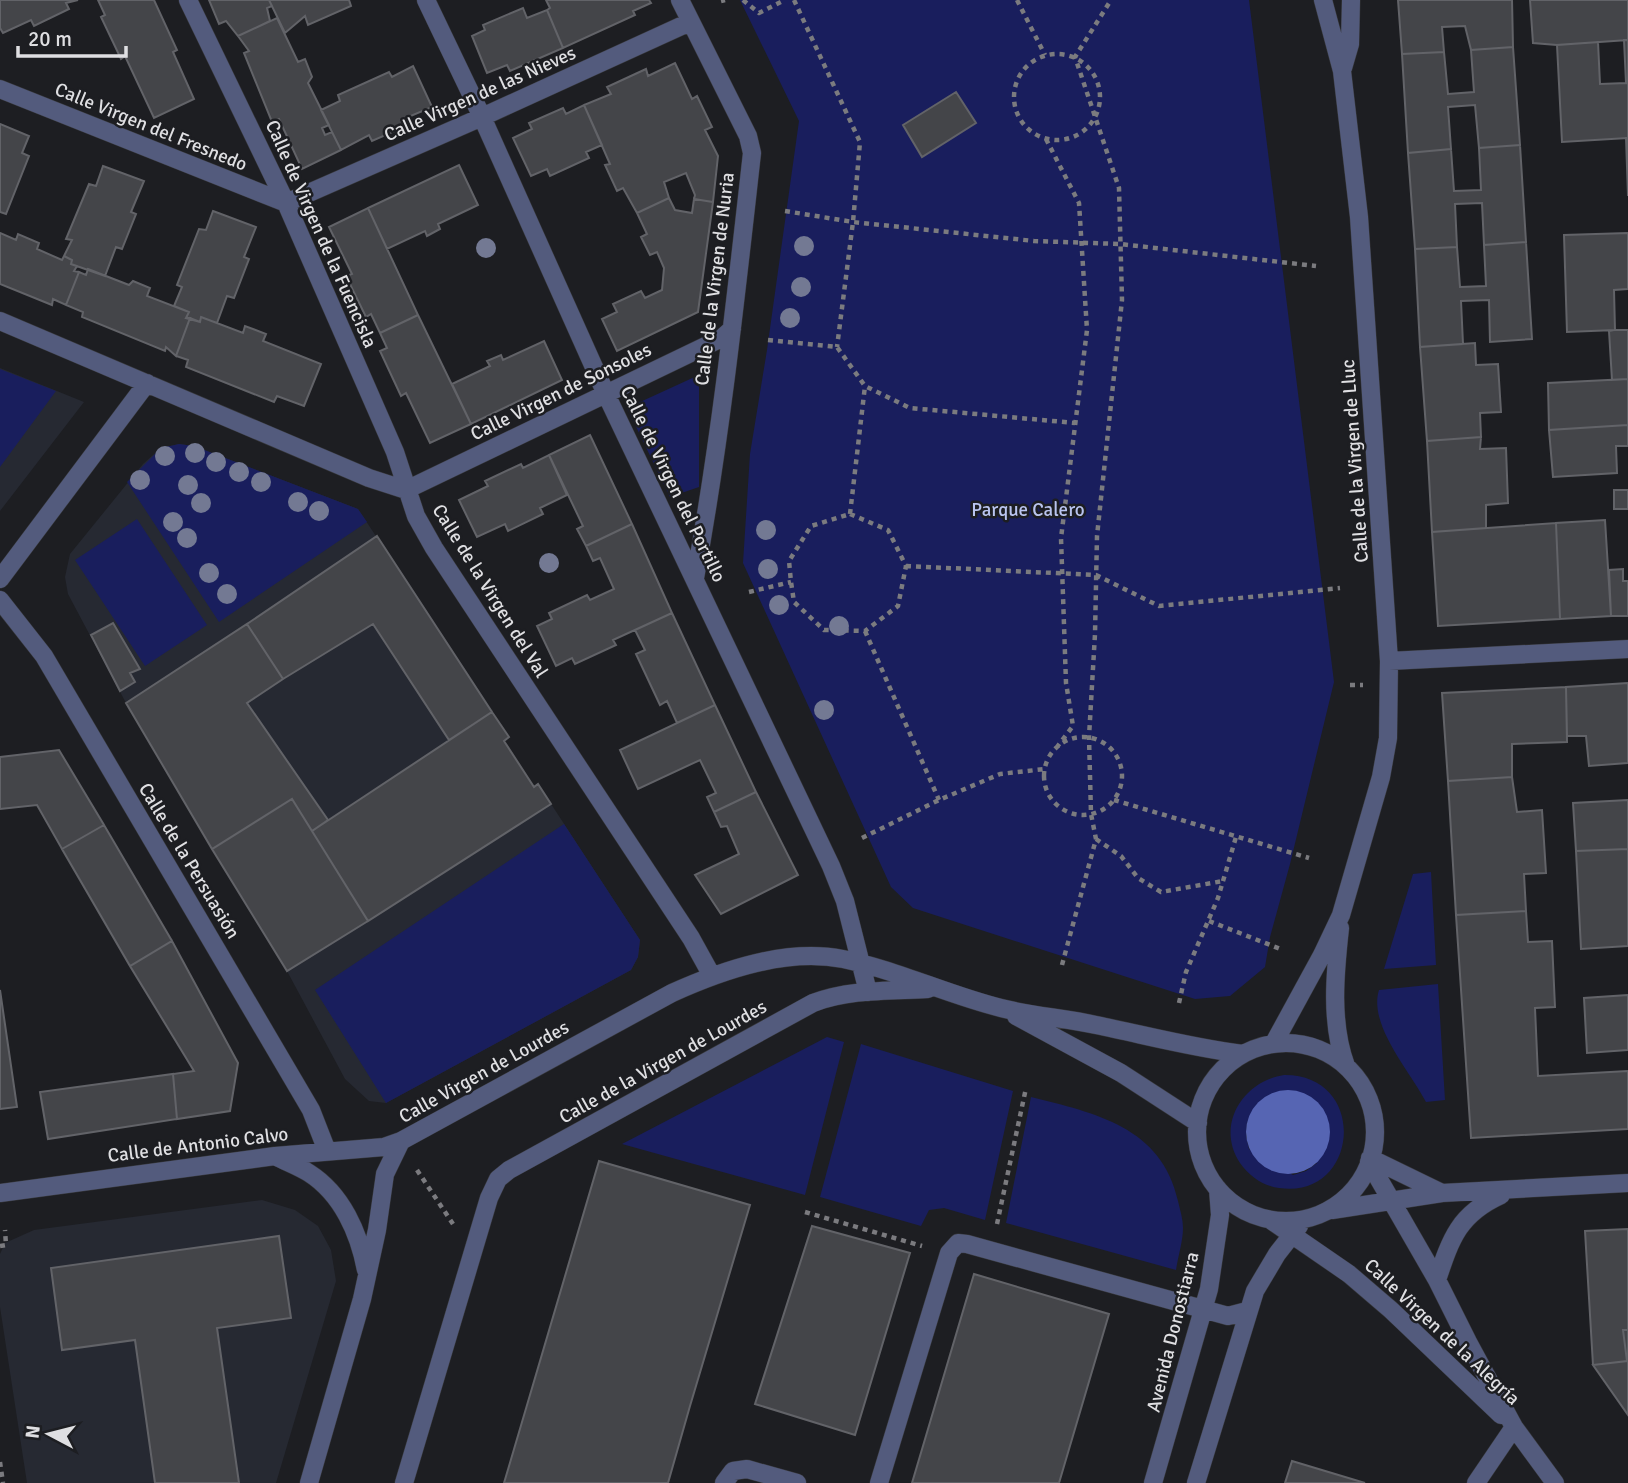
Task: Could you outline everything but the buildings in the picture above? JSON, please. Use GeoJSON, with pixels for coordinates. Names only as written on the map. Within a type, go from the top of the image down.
{"type":"FeatureCollection","features":[{"type":"Feature","properties":{"kind":"street","name":"Calle de Virgen de la Fuencisla"},"geometry":{"type":"LineString","coordinates":[[188,0],[286,203],[395,452],[406,490]]}},
{"type":"Feature","properties":{"kind":"street","name":"Calle de Virgen del Portillo"},"geometry":{"type":"LineString","coordinates":[[426,0],[482,117],[606,394],[831,866],[845,901],[868,992]]}},
{"type":"Feature","properties":{"kind":"street","name":"Calle de la Virgen de Nuria"},"geometry":{"type":"LineString","coordinates":[[680,0],[748,136],[752,153],[732,329],[695,578]]}},
{"type":"Feature","properties":{"kind":"street"},"geometry":{"type":"LineString","coordinates":[[1323,0],[1342,72]]}},
{"type":"Feature","properties":{"kind":"street","name":"Calle de la Virgen de Lluc"},"geometry":{"type":"LineString","coordinates":[[1274,1043],[1341,915],[1386,753],[1389,661],[1361,239],[1342,72],[1350,44],[1351,0]]}},
{"type":"Feature","properties":{"kind":"street","name":"Calle Virgen de las Nieves"},"geometry":{"type":"LineString","coordinates":[[286,203],[690,22]]}},
{"type":"Feature","properties":{"kind":"street","name":"Calle Virgen del Fresnedo"},"geometry":{"type":"LineString","coordinates":[[0,89],[286,203]]}},
{"type":"Feature","properties":{"kind":"street"},"geometry":{"type":"LineString","coordinates":[[0,321],[369,478],[406,490]]}},
{"type":"Feature","properties":{"kind":"street","name":"Calle Virgen de Sonsoles"},"geometry":{"type":"LineString","coordinates":[[406,490],[722,338],[732,329]]}},
{"type":"Feature","properties":{"kind":"street"},"geometry":{"type":"LineString","coordinates":[[0,579],[147,383]]}},
{"type":"Feature","properties":{"kind":"street","name":"Calle de la Virgen del Val"},"geometry":{"type":"LineString","coordinates":[[406,490],[434,548],[691,938],[712,976]]}},
{"type":"Feature","properties":{"kind":"street","name":"Calle de la Persuasión"},"geometry":{"type":"LineString","coordinates":[[0,600],[29,636],[58,680],[311,1110],[327,1151]]}},
{"type":"Feature","properties":{"kind":"street"},"geometry":{"type":"LineString","coordinates":[[1389,661],[1628,649]]}},
{"type":"Feature","properties":{"kind":"street","name":"Calle de la Virgen de Lluc"},"geometry":{"type":"LineString","coordinates":[[1341,915],[1336,1016],[1339,1047],[1346,1066]]}},
{"type":"Feature","properties":{"kind":"street"},"geometry":{"type":"LineString","coordinates":[[712,976],[794,958],[840,959],[1001,1008],[1243,1054]]}},
{"type":"Feature","properties":{"kind":"street","name":"Calle Virgen de Lourdes"},"geometry":{"type":"LineString","coordinates":[[367,1276],[384,1174],[401,1141],[672,993],[712,976]]}},
{"type":"Feature","properties":{"kind":"street","name":"Calle de la Virgen de Lourdes"},"geometry":{"type":"LineString","coordinates":[[404,1483],[489,1198],[498,1179],[509,1170],[813,1003],[828,997],[868,992],[939,988]]}},
{"type":"Feature","properties":{"kind":"street"},"geometry":{"type":"LineString","coordinates":[[1001,1008],[1121,1073],[1198,1124]]}},
{"type":"Feature","properties":{"kind":"street"},"geometry":{"type":"LineString","coordinates":[[1274,1043],[1312,1046],[1346,1066],[1359,1081],[1373,1118],[1375,1138],[1370,1160],[1361,1179],[1346,1197],[1305,1219],[1272,1221],[1242,1209],[1218,1189],[1202,1161],[1197,1140],[1203,1098],[1214,1079],[1243,1054],[1274,1043]]}},
{"type":"Feature","properties":{"kind":"street","name":"Calle de Antonio Calvo"},"geometry":{"type":"LineString","coordinates":[[0,1193],[275,1156],[384,1147],[401,1141]]}},
{"type":"Feature","properties":{"kind":"street"},"geometry":{"type":"LineString","coordinates":[[275,1156],[310,1174],[344,1208],[357,1233],[367,1276],[309,1483]]}},
{"type":"Feature","properties":{"kind":"street"},"geometry":{"type":"LineString","coordinates":[[1370,1160],[1442,1193]]}},
{"type":"Feature","properties":{"kind":"street","name":"Calle Virgen de la Alegría"},"geometry":{"type":"LineString","coordinates":[[1370,1160],[1514,1427],[1555,1483]]}},
{"type":"Feature","properties":{"kind":"street"},"geometry":{"type":"LineString","coordinates":[[1326,1210],[1442,1193],[1628,1183]]}},
{"type":"Feature","properties":{"kind":"street","name":"Avenida Donostiarra"},"geometry":{"type":"LineString","coordinates":[[1153,1483],[1204,1309],[1216,1251],[1220,1216],[1218,1189]]}},
{"type":"Feature","properties":{"kind":"street","name":"Calle Virgen de la Alegría"},"geometry":{"type":"LineString","coordinates":[[1437,1280],[1459,1227],[1480,1205],[1512,1190]]}},
{"type":"Feature","properties":{"kind":"street"},"geometry":{"type":"LineString","coordinates":[[1195,1483],[1255,1291],[1291,1234],[1305,1219]]}},
{"type":"Feature","properties":{"kind":"street","name":"Calle Virgen de la Alegría"},"geometry":{"type":"LineString","coordinates":[[1272,1221],[1349,1274],[1391,1310],[1514,1427]]}},
{"type":"Feature","properties":{"kind":"street"},"geometry":{"type":"LineString","coordinates":[[879,1483],[949,1253],[958,1243],[1228,1317],[1247,1311]]}},
{"type":"Feature","properties":{"kind":"street"},"geometry":{"type":"LineString","coordinates":[[1476,1483],[1514,1427]]}},
{"type":"Feature","properties":{"kind":"street"},"geometry":{"type":"LineString","coordinates":[[724,1483],[733,1471],[747,1469],[797,1483]]}},
{"type":"Feature","properties":{"kind":"path"},"geometry":{"type":"LineString","coordinates":[[743,0],[759,13],[785,0]]}},
{"type":"Feature","properties":{"kind":"path"},"geometry":{"type":"LineString","coordinates":[[794,0],[860,142],[838,347],[865,386],[910,408],[1075,423]]}},
{"type":"Feature","properties":{"kind":"path"},"geometry":{"type":"LineString","coordinates":[[1017,0],[1045,55]]}},
{"type":"Feature","properties":{"kind":"path"},"geometry":{"type":"LineString","coordinates":[[1062,965],[1096,839],[1091,814],[1089,737],[1097,536],[1122,300],[1119,188],[1075,57],[1111,0]]}},
{"type":"Feature","properties":{"kind":"path"},"geometry":{"type":"LineString","coordinates":[[1065,54],[1075,57],[1087,65],[1098,84],[1100,105],[1094,118],[1086,129],[1060,141],[1033,134],[1022,124],[1013,98],[1015,84],[1022,71],[1032,61],[1045,55],[1065,54]]}},
{"type":"Feature","properties":{"kind":"path"},"geometry":{"type":"LineString","coordinates":[[1046,139],[1079,202],[1087,330],[1061,538],[1066,683],[1073,726],[1049,757],[1045,782],[1048,794],[1056,804],[1078,815],[1104,809],[1114,800],[1122,779],[1117,756],[1110,747],[1089,737],[1066,740],[1057,747]]}},
{"type":"Feature","properties":{"kind":"path"},"geometry":{"type":"LineString","coordinates":[[785,211],[853,222],[1034,241],[1120,244],[1316,266]]}},
{"type":"Feature","properties":{"kind":"path"},"geometry":{"type":"LineString","coordinates":[[768,340],[838,347]]}},
{"type":"Feature","properties":{"kind":"path"},"geometry":{"type":"LineString","coordinates":[[850,514],[865,386]]}},
{"type":"Feature","properties":{"kind":"path"},"geometry":{"type":"LineString","coordinates":[[850,514],[888,530],[906,566],[898,606],[865,631],[824,629],[794,602],[791,582],[789,561],[811,527],[850,514]]}},
{"type":"Feature","properties":{"kind":"path"},"geometry":{"type":"LineString","coordinates":[[906,566],[1096,575],[1159,606],[1340,588]]}},
{"type":"Feature","properties":{"kind":"path"},"geometry":{"type":"LineString","coordinates":[[749,593],[791,582]]}},
{"type":"Feature","properties":{"kind":"path"},"geometry":{"type":"LineString","coordinates":[[865,631],[939,800]]}},
{"type":"Feature","properties":{"kind":"path"},"geometry":{"type":"LineString","coordinates":[[862,838],[1000,774],[1045,769]]}},
{"type":"Feature","properties":{"kind":"path"},"geometry":{"type":"LineString","coordinates":[[1114,800],[1309,858]]}},
{"type":"Feature","properties":{"kind":"path"},"geometry":{"type":"LineString","coordinates":[[1178,1003],[1186,972],[1209,921],[1236,836]]}},
{"type":"Feature","properties":{"kind":"path"},"geometry":{"type":"LineString","coordinates":[[1096,839],[1122,856],[1138,878],[1161,892],[1223,881]]}},
{"type":"Feature","properties":{"kind":"path"},"geometry":{"type":"LineString","coordinates":[[1209,921],[1283,950]]}},
{"type":"Feature","properties":{"kind":"path"},"geometry":{"type":"LineString","coordinates":[[995,1231],[1026,1088]]}},
{"type":"Feature","properties":{"kind":"path"},"geometry":{"type":"LineString","coordinates":[[417,1170],[453,1225]]}},
{"type":"Feature","properties":{"kind":"path"},"geometry":{"type":"LineString","coordinates":[[805,1212],[922,1246]]}},
{"type":"Feature","properties":{"kind":"path"},"geometry":{"type":"LineString","coordinates":[[0,1246],[6,1245],[5,1230]]}},
{"type":"Feature","properties":{"kind":"path"},"geometry":{"type":"LineString","coordinates":[[0,1462],[3,1483]]}},
{"type":"Feature","properties":{"kind":"shaded area"},"geometry":{"type":"Polygon","coordinates":[[[0,368],[84,402],[0,511],[0,368]]]}},
{"type":"Feature","properties":{"kind":"shaded area"},"geometry":{"type":"Polygon","coordinates":[[[179,444],[194,446],[358,509],[509,737],[504,741],[534,787],[538,784],[640,940],[638,957],[631,970],[386,1103],[369,1101],[345,1079],[287,971],[126,703],[68,594],[65,577],[70,554],[143,464],[161,448],[179,444]]]}},
{"type":"Feature","properties":{"kind":"shaded area"},"geometry":{"type":"Polygon","coordinates":[[[262,1200],[295,1210],[318,1226],[331,1250],[336,1281],[276,1483],[27,1483],[0,1307],[0,1254],[5,1243],[34,1230],[262,1200]]]}},
{"type":"Feature","properties":{"kind":"green space","name":"Parque Calero"},"geometry":{"type":"Polygon","coordinates":[[[740,0],[1249,0],[1334,682],[1270,937],[1265,967],[1230,996],[1195,999],[913,908],[891,887],[743,563],[750,454],[799,121],[740,0]]]}},
{"type":"Feature","properties":{"kind":"green space"},"geometry":{"type":"Polygon","coordinates":[[[0,369],[56,391],[0,467],[0,369]]]}},
{"type":"Feature","properties":{"kind":"green space"},"geometry":{"type":"Polygon","coordinates":[[[699,375],[699,487],[670,497],[627,408],[699,375]]]}},
{"type":"Feature","properties":{"kind":"green space"},"geometry":{"type":"Polygon","coordinates":[[[179,444],[194,446],[358,509],[367,522],[219,622],[127,482],[161,448],[179,444]]]}},
{"type":"Feature","properties":{"kind":"green space"},"geometry":{"type":"Polygon","coordinates":[[[137,519],[207,625],[145,666],[75,560],[137,519]]]}},
{"type":"Feature","properties":{"kind":"green space"},"geometry":{"type":"Polygon","coordinates":[[[564,824],[640,940],[638,957],[631,970],[386,1103],[315,990],[564,824]]]}},
{"type":"Feature","properties":{"kind":"green space"},"geometry":{"type":"Polygon","coordinates":[[[1431,872],[1436,965],[1384,969],[1413,874],[1431,872]]]}},
{"type":"Feature","properties":{"kind":"green space"},"geometry":{"type":"Polygon","coordinates":[[[1438,984],[1445,1100],[1426,1102],[1392,1048],[1379,1018],[1377,1004],[1379,990],[1438,984]]]}},
{"type":"Feature","properties":{"kind":"green space"},"geometry":{"type":"Polygon","coordinates":[[[827,1037],[844,1042],[805,1195],[622,1144],[827,1037]]]}},
{"type":"Feature","properties":{"kind":"green space"},"geometry":{"type":"Polygon","coordinates":[[[861,1044],[1013,1091],[985,1220],[944,1208],[929,1210],[921,1226],[820,1197],[861,1044]]]}},
{"type":"Feature","properties":{"kind":"green space"},"geometry":{"type":"Polygon","coordinates":[[[1284,1075],[1312,1080],[1330,1094],[1341,1113],[1344,1136],[1339,1157],[1326,1175],[1306,1187],[1279,1188],[1262,1183],[1244,1168],[1233,1149],[1232,1120],[1237,1107],[1245,1095],[1269,1079],[1284,1075]],[[1247,1122],[1249,1149],[1293,1175],[1306,1171],[1317,1163],[1247,1122]]]}},
{"type":"Feature","properties":{"kind":"green space"},"geometry":{"type":"Polygon","coordinates":[[[1031,1097],[1101,1117],[1141,1140],[1157,1156],[1170,1176],[1182,1221],[1176,1270],[1006,1223],[1031,1097]]]}},
{"type":"Feature","properties":{"kind":"water"},"geometry":{"type":"Polygon","coordinates":[[[1288,1090],[1304,1093],[1318,1102],[1327,1116],[1330,1132],[1327,1148],[1318,1162],[1304,1171],[1288,1174],[1272,1171],[1258,1162],[1249,1148],[1246,1132],[1249,1116],[1258,1102],[1272,1093],[1288,1090]]]}}]}
